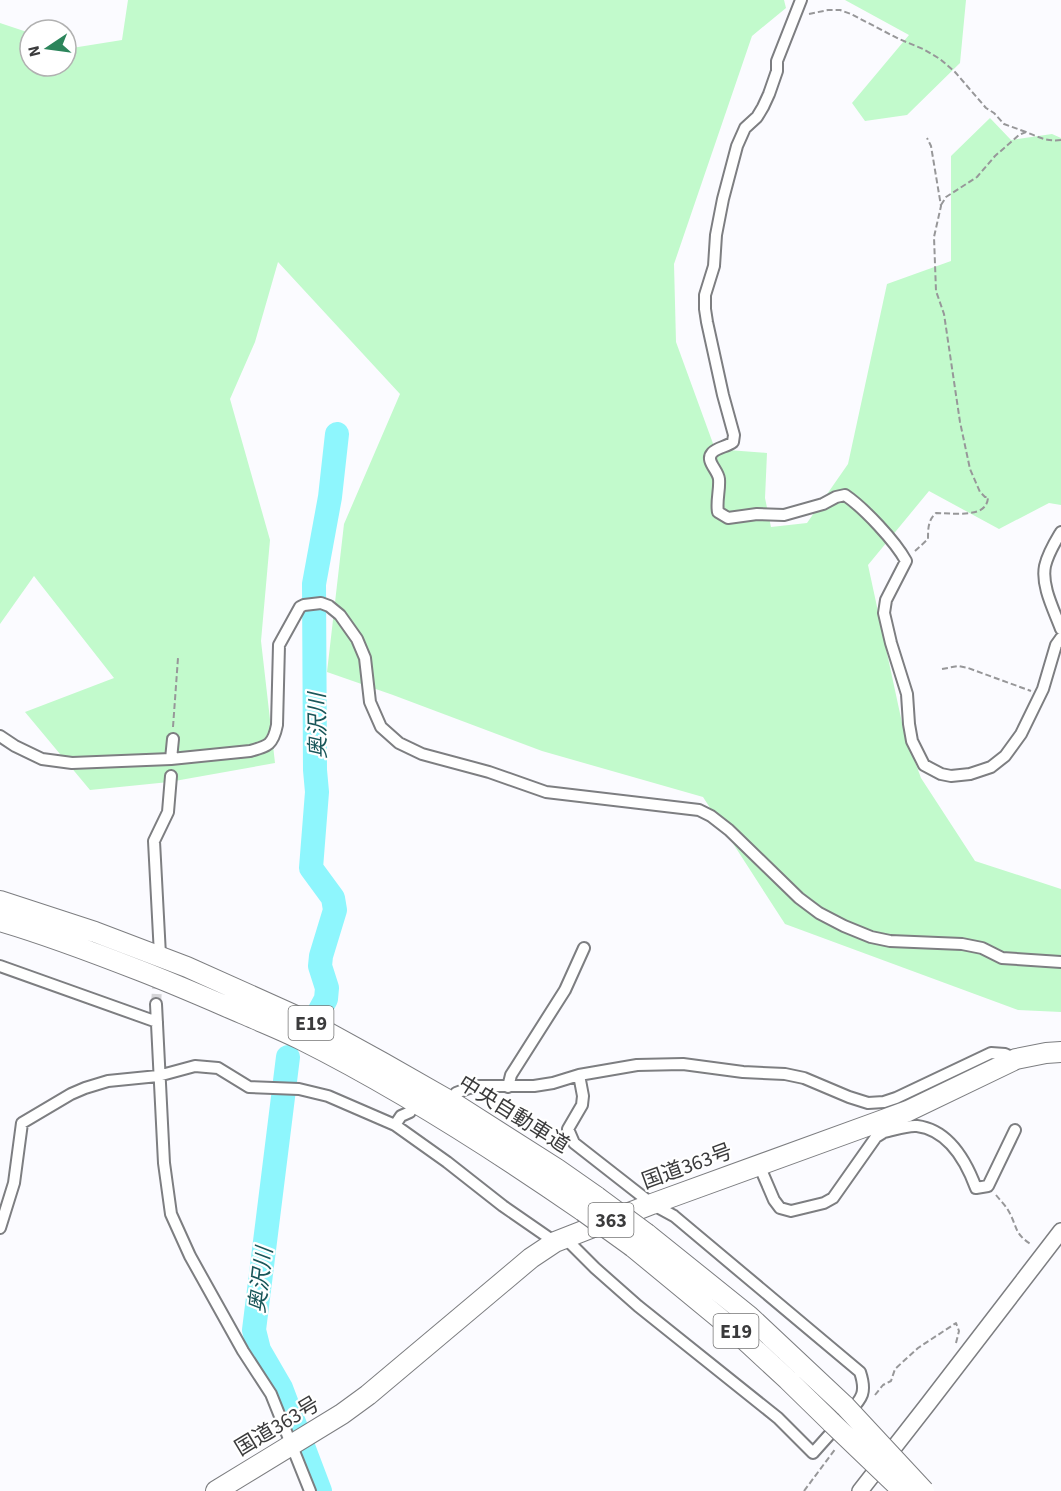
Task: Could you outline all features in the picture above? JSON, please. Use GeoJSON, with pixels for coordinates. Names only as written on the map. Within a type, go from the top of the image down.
{"type":"FeatureCollection","features":[{"type":"Feature","properties":{"kind":"highway","name":"中央自動車道"},"geometry":{"type":"LineString","coordinates":[[0,901],[95,932],[187,966],[305,1020],[455,1104],[557,1169],[597,1197],[903,1491]]}},
{"type":"Feature","properties":{"kind":"highway","name":"中央自動車道"},"geometry":{"type":"LineString","coordinates":[[0,921],[179,985],[299,1038],[374,1078],[443,1119],[583,1211],[640,1240],[749,1316],[845,1406],[924,1491]]}},
{"type":"Feature","properties":{"kind":"highway","name":"国道363号"},"geometry":{"type":"LineString","coordinates":[[216,1491],[342,1414],[368,1395],[531,1258],[560,1240],[759,1165],[883,1127],[908,1111],[1016,1059],[1061,1052]]}},
{"type":"Feature","properties":{"kind":"street"},"geometry":{"type":"LineString","coordinates":[[801,0],[777,61],[777,71],[770,94],[757,117],[745,128],[737,146],[723,199],[716,236],[714,266],[705,295],[707,321],[734,435],[733,442],[729,446],[714,451],[710,458],[711,465],[719,478],[716,503],[718,512],[728,518],[757,514],[784,515],[845,495],[856,503],[899,550],[906,561],[886,600],[884,613],[891,643],[908,694],[912,741],[924,765],[940,774],[951,776],[970,774],[991,767],[1005,756],[1021,734],[1041,694],[1056,645],[1061,638]]}},
{"type":"Feature","properties":{"kind":"street"},"geometry":{"type":"LineString","coordinates":[[1061,532],[1045,567],[1046,587],[1061,629]]}},
{"type":"Feature","properties":{"kind":"street"},"geometry":{"type":"LineString","coordinates":[[0,736],[29,754],[42,759],[72,763],[171,759],[250,752],[270,744],[275,736],[277,725],[279,645],[300,607],[321,603],[340,615],[357,639],[365,657],[370,702],[381,728],[399,743],[422,754],[489,772],[546,792],[699,810],[729,830],[799,898],[819,913],[871,937],[890,941],[962,945],[982,948],[1002,957],[1061,962]]}},
{"type":"Feature","properties":{"kind":"street"},"geometry":{"type":"LineString","coordinates":[[171,759],[173,739]]}},
{"type":"Feature","properties":{"kind":"street"},"geometry":{"type":"LineString","coordinates":[[160,955],[154,841],[168,812],[171,776]]}},
{"type":"Feature","properties":{"kind":"street"},"geometry":{"type":"LineString","coordinates":[[508,1087],[512,1075],[565,990],[584,948]]}},
{"type":"Feature","properties":{"kind":"street"},"geometry":{"type":"LineString","coordinates":[[0,966],[157,1023]]}},
{"type":"Feature","properties":{"kind":"street"},"geometry":{"type":"LineString","coordinates":[[156,1004],[164,1163],[171,1214],[190,1256],[243,1351],[271,1394],[310,1491]]}},
{"type":"Feature","properties":{"kind":"street"},"geometry":{"type":"LineString","coordinates":[[456,1093],[480,1086],[534,1086],[637,1065],[683,1064],[804,1078],[868,1103],[884,1102],[896,1098],[991,1053],[1005,1054],[1016,1059]]}},
{"type":"Feature","properties":{"kind":"street"},"geometry":{"type":"LineString","coordinates":[[0,1228],[14,1183],[22,1122],[85,1088],[108,1081],[158,1076],[195,1066],[218,1068],[249,1087],[299,1089],[328,1096],[395,1125],[503,1206],[560,1240],[778,1418],[813,1453],[859,1401],[864,1386],[860,1372],[674,1216],[652,1204],[574,1143],[568,1129],[582,1106],[584,1096],[579,1075]]}},
{"type":"Feature","properties":{"kind":"street"},"geometry":{"type":"LineString","coordinates":[[395,1125],[401,1116],[410,1112]]}},
{"type":"Feature","properties":{"kind":"street"},"geometry":{"type":"LineString","coordinates":[[759,1165],[774,1200],[780,1208],[791,1211],[824,1203],[833,1197],[883,1127],[915,1126],[935,1131],[955,1148],[968,1167],[976,1188],[988,1186],[1015,1130]]}},
{"type":"Feature","properties":{"kind":"street"},"geometry":{"type":"LineString","coordinates":[[860,1491],[1061,1231]]}},
{"type":"Feature","properties":{"kind":"path"},"geometry":{"type":"LineString","coordinates":[[795,15],[828,10],[840,10],[851,14],[940,59],[1004,124],[1044,139],[1061,140]]}},
{"type":"Feature","properties":{"kind":"path"},"geometry":{"type":"LineString","coordinates":[[940,206],[946,197],[977,177],[995,156],[1019,135],[1026,132]]}},
{"type":"Feature","properties":{"kind":"path"},"geometry":{"type":"LineString","coordinates":[[905,560],[928,539],[929,522],[936,513],[975,513],[987,505],[988,497],[980,492],[969,469],[944,314],[936,291],[934,237],[940,206],[931,146],[927,138]]}},
{"type":"Feature","properties":{"kind":"path"},"geometry":{"type":"LineString","coordinates":[[173,739],[178,658]]}},
{"type":"Feature","properties":{"kind":"path"},"geometry":{"type":"LineString","coordinates":[[942,669],[958,666],[968,668],[1041,694]]}},
{"type":"Feature","properties":{"kind":"path"},"geometry":{"type":"LineString","coordinates":[[988,1186],[1007,1207],[1018,1235],[1045,1253]]}},
{"type":"Feature","properties":{"kind":"path"},"geometry":{"type":"LineString","coordinates":[[871,1401],[883,1385],[891,1381],[895,1369],[918,1348],[956,1323],[959,1331],[953,1355],[959,1364]]}},
{"type":"Feature","properties":{"kind":"path"},"geometry":{"type":"LineString","coordinates":[[804,1491],[837,1446]]}},
{"type":"Feature","properties":{"kind":"green space"},"geometry":{"type":"Polygon","coordinates":[[[128,0],[784,0],[786,8],[752,36],[674,264],[676,342],[715,449],[767,453],[765,498],[771,527],[807,523],[848,464],[887,284],[951,261],[951,156],[990,118],[1011,140],[1052,134],[1061,138],[1061,505],[1049,503],[999,529],[929,491],[868,565],[904,732],[921,778],[975,861],[1061,889],[1061,1012],[1018,1010],[785,924],[703,797],[542,751],[327,672],[344,524],[400,394],[278,262],[255,342],[230,399],[270,540],[261,641],[275,763],[169,782],[90,790],[25,712],[114,678],[34,576],[0,624],[0,23],[18,29],[18,78],[78,78],[78,47],[122,40],[128,0]]]}},
{"type":"Feature","properties":{"kind":"green space"},"geometry":{"type":"Polygon","coordinates":[[[845,0],[966,0],[960,63],[907,115],[865,121],[852,103],[909,35],[845,0]]]}},
{"type":"Feature","properties":{"kind":"waterway","name":"奥沢川"},"geometry":{"type":"LineString","coordinates":[[320,1010],[326,999],[327,988],[320,966],[321,956],[335,910],[333,898],[311,868],[317,792],[314,584],[330,497],[337,434]]}},
{"type":"Feature","properties":{"kind":"waterway","name":"奥沢川"},"geometry":{"type":"LineString","coordinates":[[288,1057],[254,1330],[259,1350],[281,1388],[320,1491]]}},
{"type":"Feature","properties":{"kind":"tunnel"},"geometry":{"type":"LineString","coordinates":[[156,1004],[158,975]]}}]}
